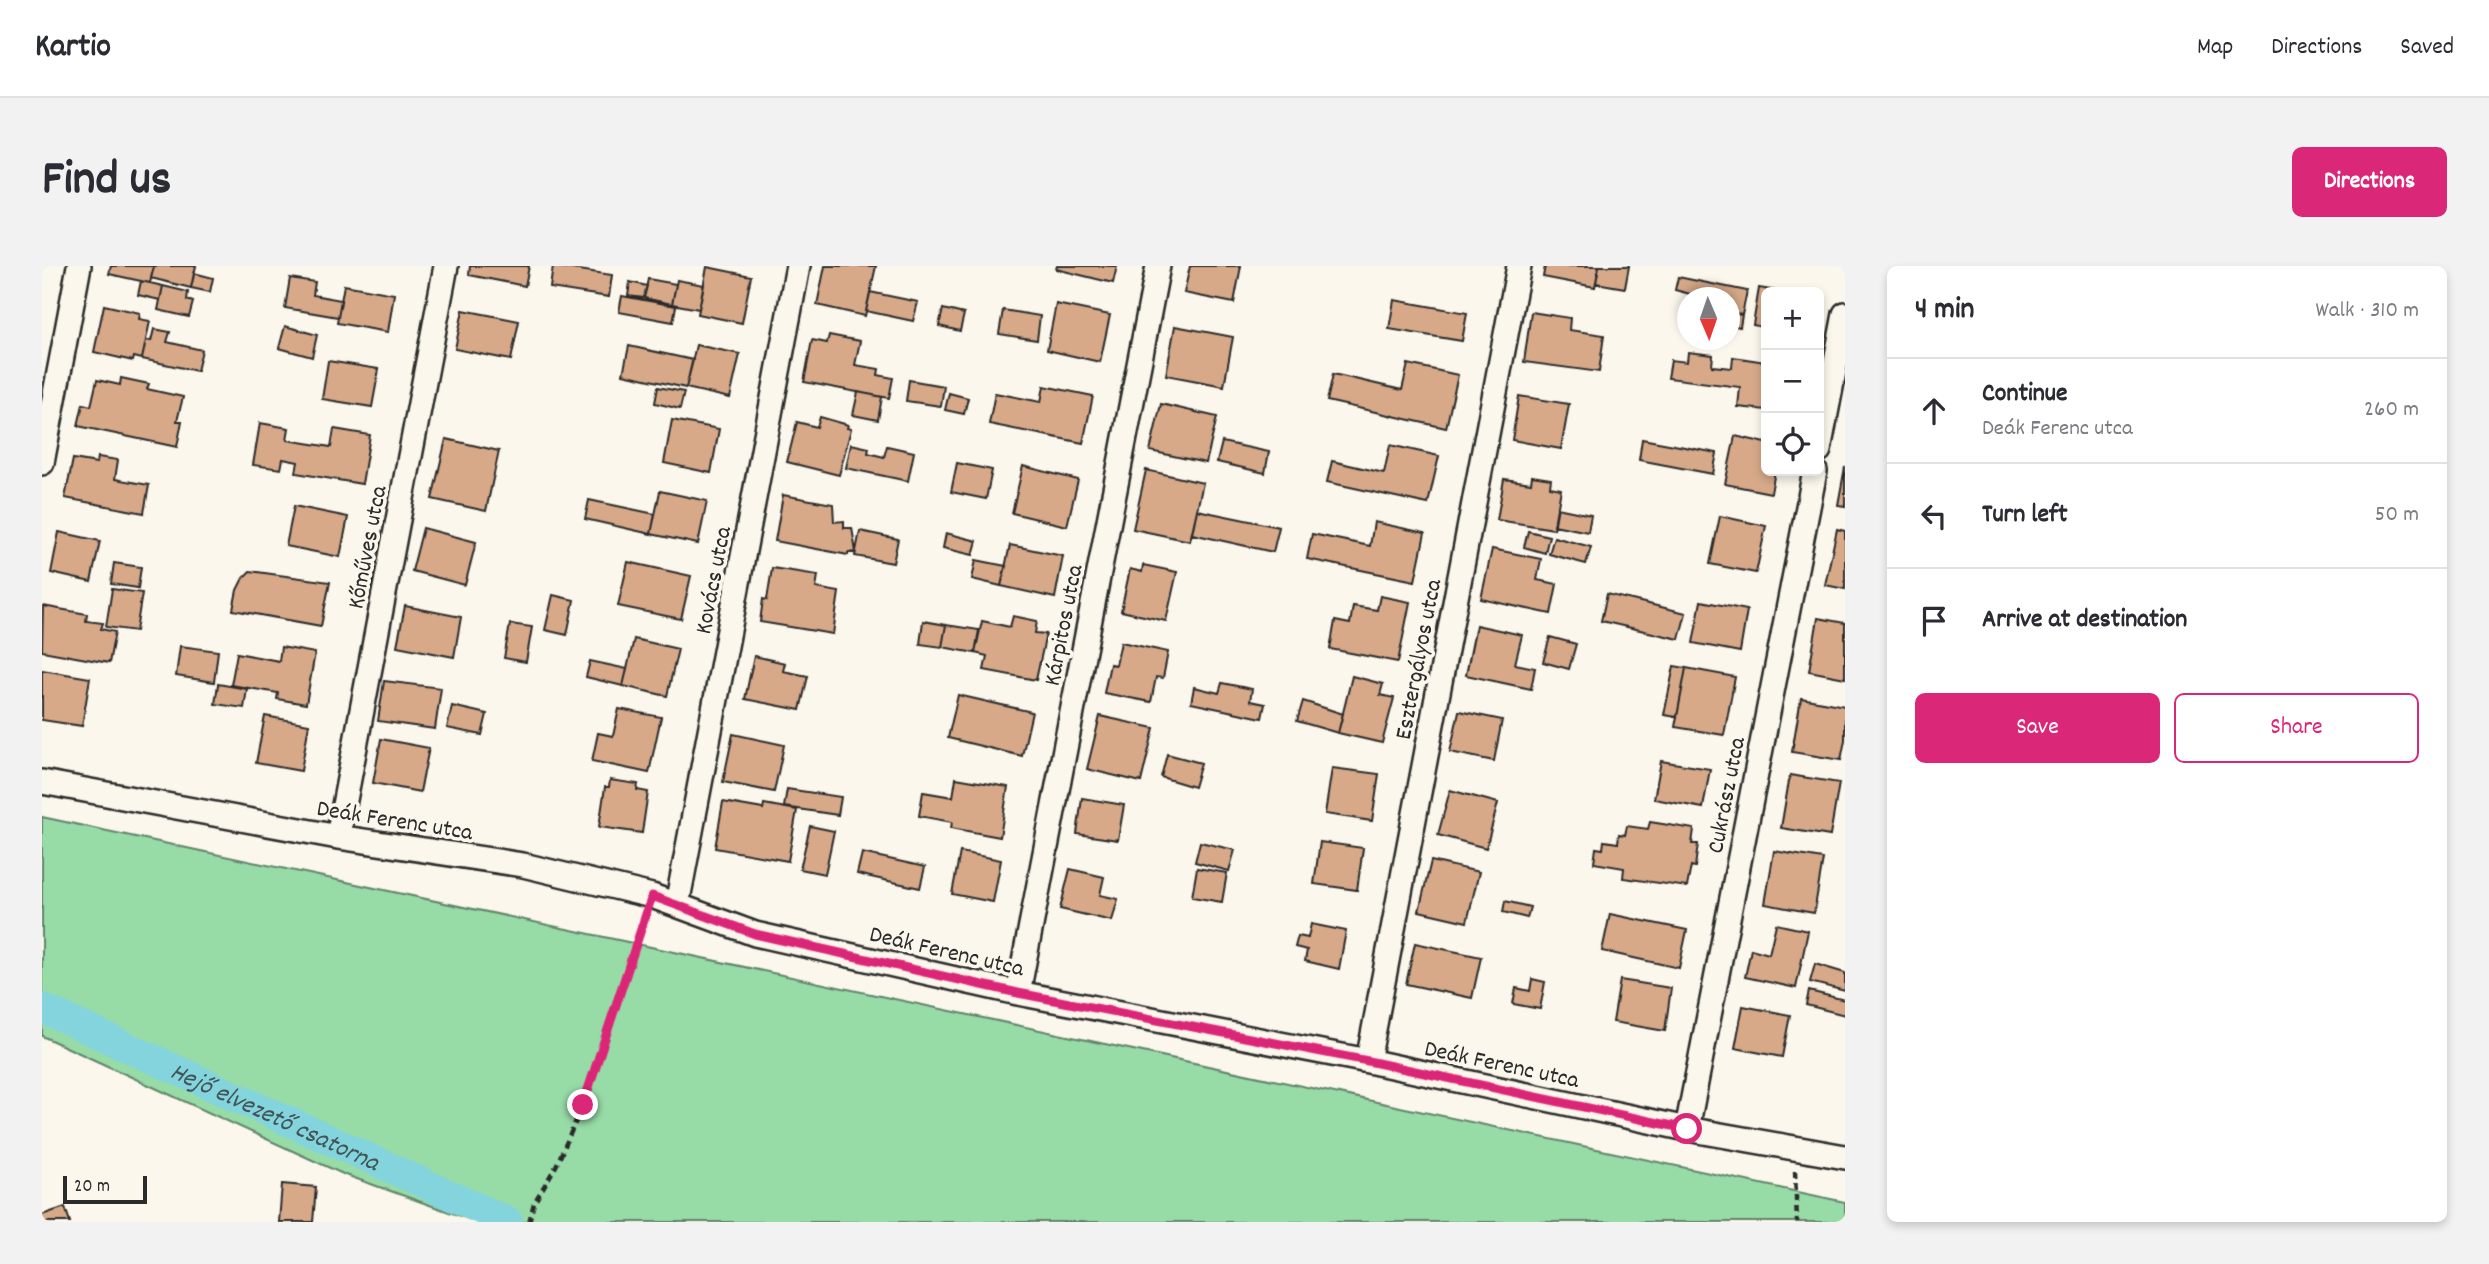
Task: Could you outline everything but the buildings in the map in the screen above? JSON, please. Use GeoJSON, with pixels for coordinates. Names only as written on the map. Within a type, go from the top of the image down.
{"type":"FeatureCollection","features":[{"type":"Feature","properties":{"kind":"street"},"geometry":{"type":"LineString","coordinates":[[42,463],[79,266]]}},
{"type":"Feature","properties":{"kind":"street","name":"Kőműves utca"},"geometry":{"type":"LineString","coordinates":[[338,837],[446,266]]}},
{"type":"Feature","properties":{"kind":"street","name":"Kovács utca"},"geometry":{"type":"LineString","coordinates":[[677,905],[798,266]]}},
{"type":"Feature","properties":{"kind":"street","name":"Kárpitos utca"},"geometry":{"type":"LineString","coordinates":[[1018,993],[1158,266]]}},
{"type":"Feature","properties":{"kind":"street","name":"Esztergályos utca"},"geometry":{"type":"LineString","coordinates":[[1368,1061],[1519,266]]}},
{"type":"Feature","properties":{"kind":"street"},"geometry":{"type":"LineString","coordinates":[[1824,424],[1845,314]]}},
{"type":"Feature","properties":{"kind":"street","name":"Cukrász utca"},"geometry":{"type":"LineString","coordinates":[[1687,1129],[1814,476]]}},
{"type":"Feature","properties":{"kind":"street","name":"Deák Ferenc utca"},"geometry":{"type":"LineString","coordinates":[[42,782],[338,837],[523,865],[652,896],[755,934],[1018,993],[1368,1061],[1687,1129],[1845,1157]]}},
{"type":"Feature","properties":{"kind":"path"},"geometry":{"type":"LineString","coordinates":[[529,1222],[534,1203],[556,1166],[583,1105],[652,896]]}},
{"type":"Feature","properties":{"kind":"path"},"geometry":{"type":"LineString","coordinates":[[1793,1146],[1797,1222]]}},
{"type":"Feature","properties":{"kind":"green space"},"geometry":{"type":"Polygon","coordinates":[[[42,817],[1845,1202],[1845,1222],[477,1222],[343,1174],[42,1036],[42,817]]]}},
{"type":"Feature","properties":{"kind":"waterway","name":"Hejő elvezető csatorna"},"geometry":{"type":"LineString","coordinates":[[42,1008],[508,1222]]}},
{"type":"Feature","properties":{"kind":"route"},"geometry":{"type":"LineString","coordinates":[[583,1105],[652,896],[755,934],[1018,993],[1368,1061],[1687,1129]]}}]}
